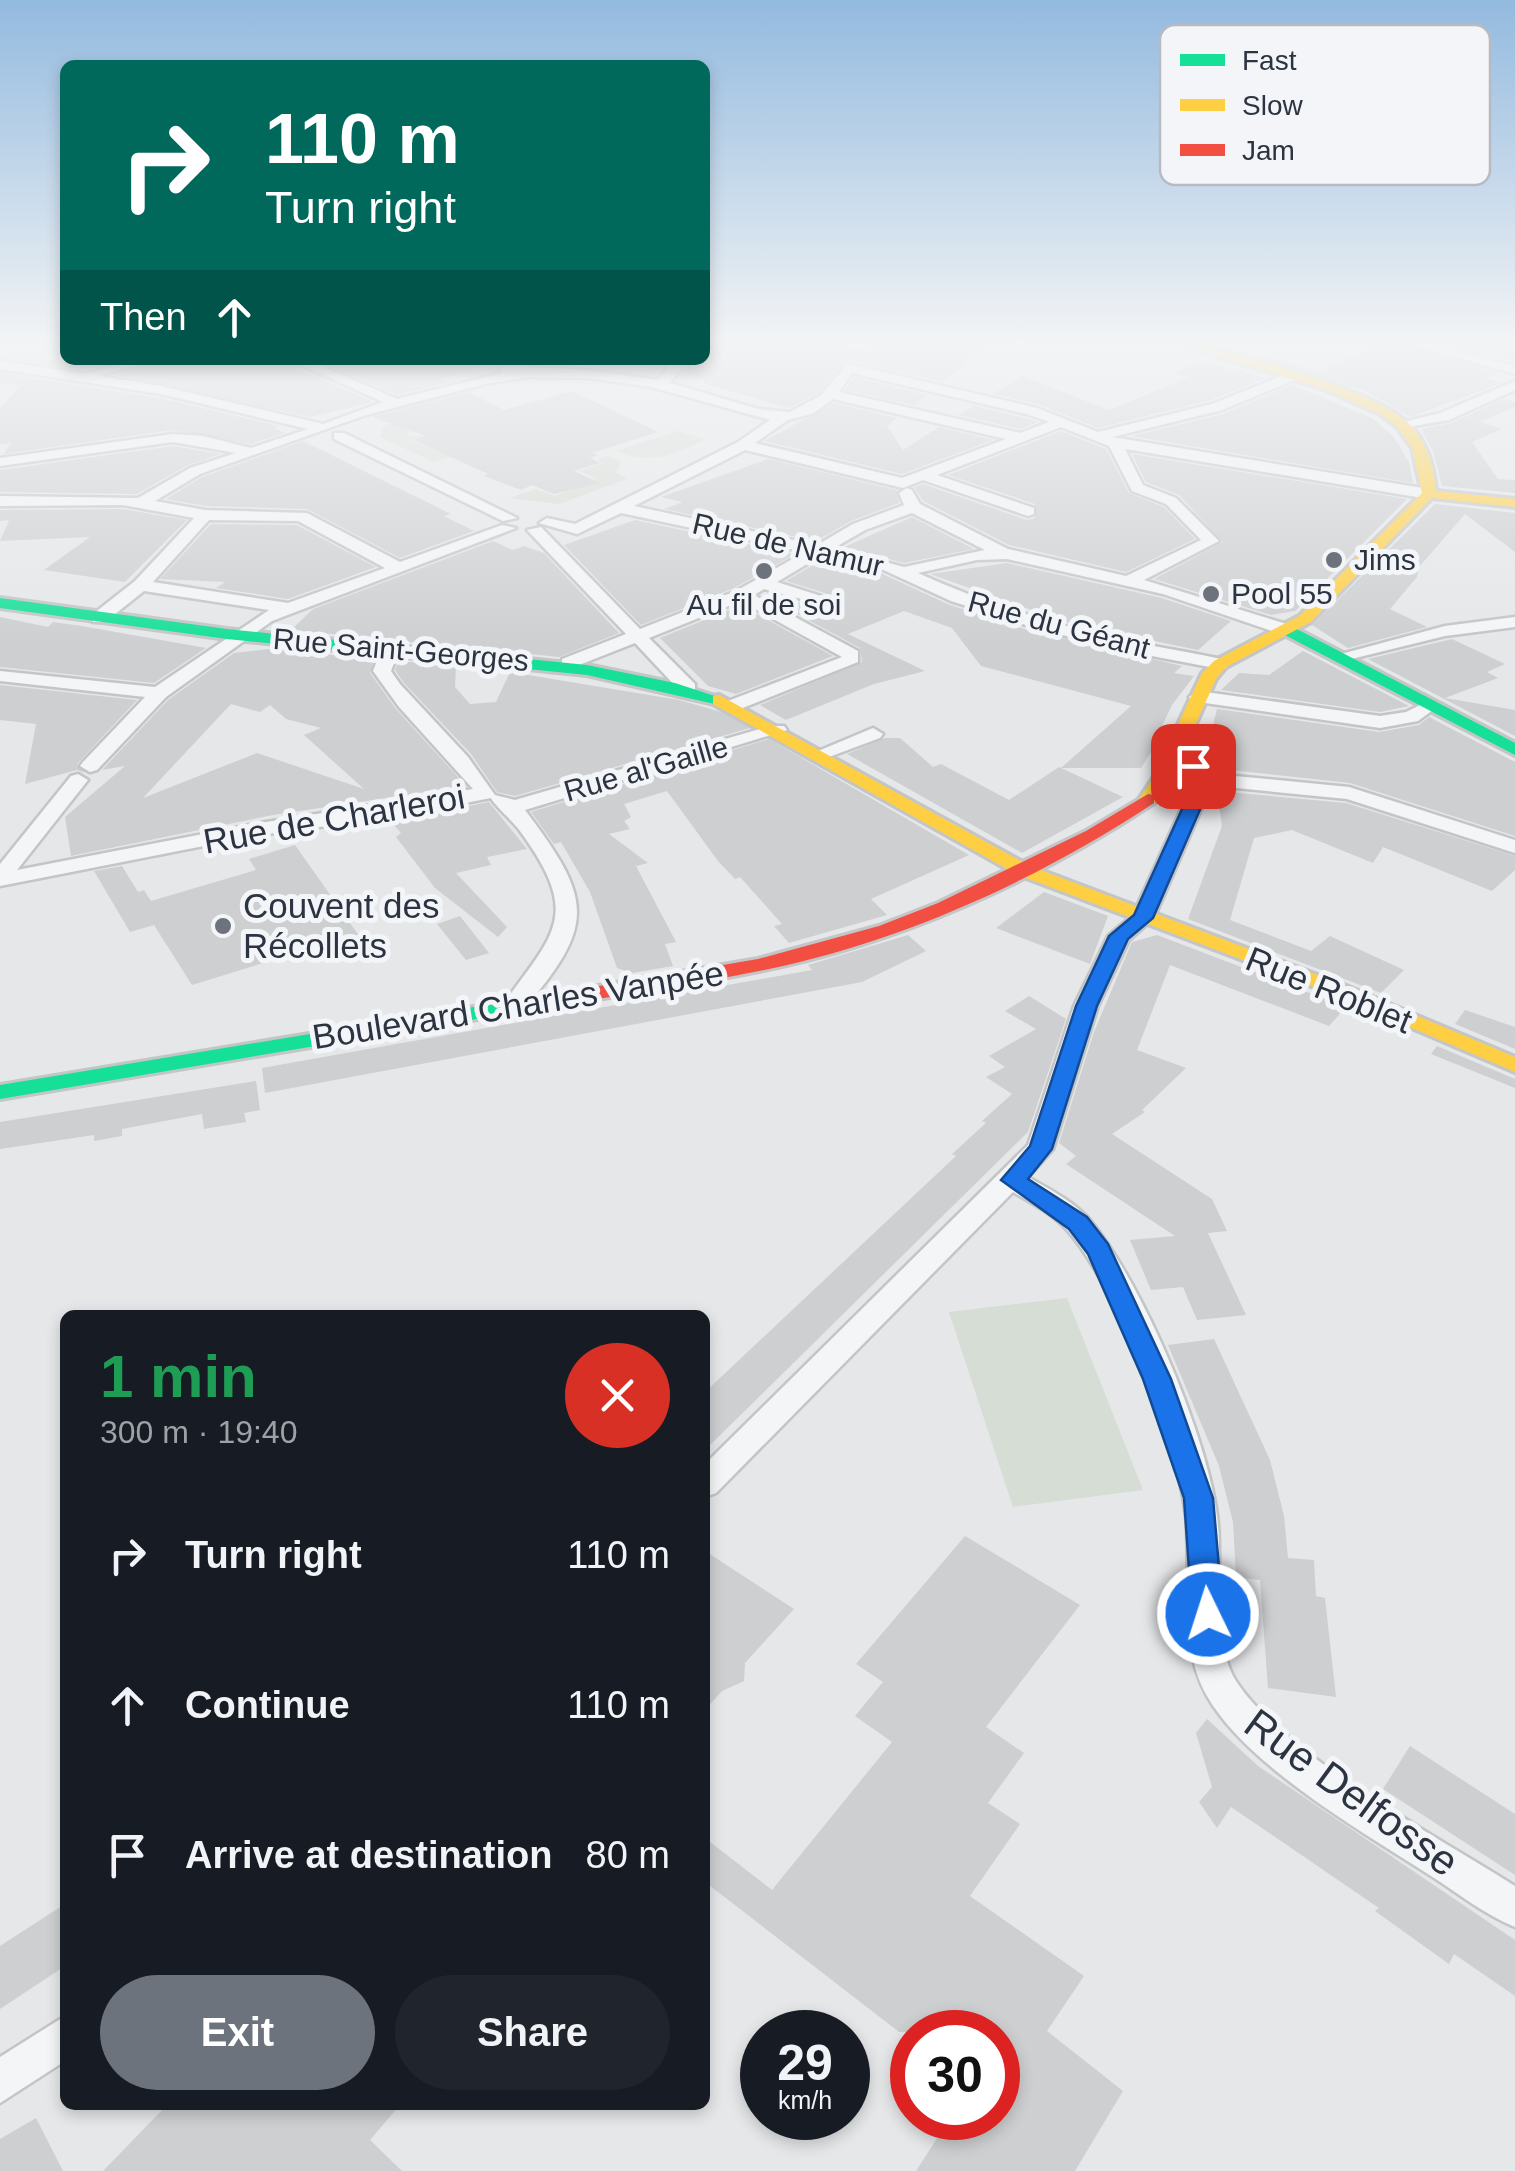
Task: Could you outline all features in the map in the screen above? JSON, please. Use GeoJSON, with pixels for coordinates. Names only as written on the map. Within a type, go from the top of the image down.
{"type":"FeatureCollection","features":[{"type":"Feature","properties":{"kind":"main road"},"geometry":{"type":"LineString","coordinates":[[1414,444],[1438,480],[1507,503]]}},
{"type":"Feature","properties":{"kind":"main road"},"geometry":{"type":"LineString","coordinates":[[1220,664],[1287,630],[1321,605],[1428,494],[1428,469]]}},
{"type":"Feature","properties":{"kind":"main road"},"geometry":{"type":"LineString","coordinates":[[1428,494],[1507,503]]}},
{"type":"Feature","properties":{"kind":"main road","name":"Rue Saint-Georges"},"geometry":{"type":"LineString","coordinates":[[0,603],[234,636],[568,662],[688,688],[735,705],[1023,870]]}},
{"type":"Feature","properties":{"kind":"main road","name":"Rue de Namur"},"geometry":{"type":"LineString","coordinates":[[1287,630],[1515,750]]}},
{"type":"Feature","properties":{"kind":"main road","name":"Boulevard Charles Vanpée"},"geometry":{"type":"LineString","coordinates":[[0,1092],[821,951],[945,907],[1124,818],[1148,800],[1198,697],[1220,664]]}},
{"type":"Feature","properties":{"kind":"main road","name":"Rue Roblet"},"geometry":{"type":"LineString","coordinates":[[1023,870],[1337,989],[1515,1066]]}},
{"type":"Feature","properties":{"kind":"street"},"geometry":{"type":"LineString","coordinates":[[0,462],[127,444]]}},
{"type":"Feature","properties":{"kind":"street"},"geometry":{"type":"LineString","coordinates":[[219,444],[247,452]]}},
{"type":"Feature","properties":{"kind":"street"},"geometry":{"type":"LineString","coordinates":[[142,502],[196,471],[277,444]]}},
{"type":"Feature","properties":{"kind":"street"},"geometry":{"type":"LineString","coordinates":[[359,444],[508,523],[577,529],[742,446],[903,484],[1006,444]]}},
{"type":"Feature","properties":{"kind":"street"},"geometry":{"type":"LineString","coordinates":[[1117,444],[1137,488],[1171,501],[1211,542],[1130,580]]}},
{"type":"Feature","properties":{"kind":"street"},"geometry":{"type":"LineString","coordinates":[[1124,444],[1428,494]]}},
{"type":"Feature","properties":{"kind":"street"},"geometry":{"type":"LineString","coordinates":[[926,476],[1028,511]]}},
{"type":"Feature","properties":{"kind":"street"},"geometry":{"type":"LineString","coordinates":[[903,484],[913,507],[1007,554]]}},
{"type":"Feature","properties":{"kind":"street"},"geometry":{"type":"LineString","coordinates":[[0,500],[142,502],[205,516],[301,516],[396,568]]}},
{"type":"Feature","properties":{"kind":"street"},"geometry":{"type":"LineString","coordinates":[[541,527],[636,636],[766,584],[817,548],[913,507]]}},
{"type":"Feature","properties":{"kind":"street","name":"Rue de Namur"},"geometry":{"type":"LineString","coordinates":[[620,508],[817,548],[902,572],[977,555],[1007,554],[1130,580],[1287,630]]}},
{"type":"Feature","properties":{"kind":"street"},"geometry":{"type":"LineString","coordinates":[[99,618],[141,585],[205,516]]}},
{"type":"Feature","properties":{"kind":"street"},"geometry":{"type":"LineString","coordinates":[[0,879],[53,809],[159,693],[234,636],[284,607],[508,523]]}},
{"type":"Feature","properties":{"kind":"street","name":"Rue du Géant"},"geometry":{"type":"LineString","coordinates":[[902,572],[957,597],[1052,627],[1220,664]]}},
{"type":"Feature","properties":{"kind":"street"},"geometry":{"type":"LineString","coordinates":[[766,584],[818,601]]}},
{"type":"Feature","properties":{"kind":"street"},"geometry":{"type":"LineString","coordinates":[[141,585],[284,607]]}},
{"type":"Feature","properties":{"kind":"street"},"geometry":{"type":"LineString","coordinates":[[735,705],[850,662],[852,655],[742,595]]}},
{"type":"Feature","properties":{"kind":"street"},"geometry":{"type":"LineString","coordinates":[[1340,657],[1445,631],[1515,622]]}},
{"type":"Feature","properties":{"kind":"street","name":"Rue Saint-Georges"},"geometry":{"type":"LineString","coordinates":[[568,662],[636,636],[688,688]]}},
{"type":"Feature","properties":{"kind":"street","name":"Rue de Charleroi"},"geometry":{"type":"LineString","coordinates":[[0,879],[260,829],[393,811],[486,793],[455,750],[393,690],[382,671],[390,650]]}},
{"type":"Feature","properties":{"kind":"street"},"geometry":{"type":"LineString","coordinates":[[0,676],[159,693]]}},
{"type":"Feature","properties":{"kind":"street"},"geometry":{"type":"LineString","coordinates":[[1198,697],[1380,722],[1411,717],[1428,707]]}},
{"type":"Feature","properties":{"kind":"street","name":"Rue al'Gaille"},"geometry":{"type":"LineString","coordinates":[[513,807],[778,730]]}},
{"type":"Feature","properties":{"kind":"street"},"geometry":{"type":"LineString","coordinates":[[821,754],[873,734]]}},
{"type":"Feature","properties":{"kind":"street"},"geometry":{"type":"LineString","coordinates":[[710,1479],[1040,1149],[1086,1006],[1119,936],[1143,918],[1196,798],[1193,766],[1173,754]]}},
{"type":"Feature","properties":{"kind":"street"},"geometry":{"type":"LineString","coordinates":[[1195,778],[1349,792],[1515,847]]}},
{"type":"Feature","properties":{"kind":"street"},"geometry":{"type":"LineString","coordinates":[[486,793],[513,807],[567,894],[566,916],[546,970],[512,1007]]}},
{"type":"Feature","properties":{"kind":"street"},"geometry":{"type":"LineString","coordinates":[[0,844],[24,845]]}},
{"type":"Feature","properties":{"kind":"street","name":"Rue Delfosse"},"geometry":{"type":"LineString","coordinates":[[1013,1180],[1078,1223],[1099,1250],[1172,1412],[1199,1498],[1211,1652],[1219,1684],[1240,1715],[1280,1751],[1515,1908]]}},
{"type":"Feature","properties":{"kind":"street"},"geometry":{"type":"LineString","coordinates":[[0,2082],[60,2040]]}},
{"type":"Feature","properties":{"kind":"shaded area"},"geometry":{"type":"Polygon","coordinates":[[[396,444],[421,444],[462,453],[434,462],[396,444]]]}},
{"type":"Feature","properties":{"kind":"shaded area"},"geometry":{"type":"Polygon","coordinates":[[[636,444],[695,444],[651,458],[616,451],[636,444]]]}},
{"type":"Feature","properties":{"kind":"shaded area"},"geometry":{"type":"Polygon","coordinates":[[[608,456],[622,462],[616,472],[627,479],[559,504],[510,498],[536,489],[555,496],[597,479],[580,471],[603,463],[597,460],[608,456]]]}},
{"type":"Feature","properties":{"kind":"shaded area"},"geometry":{"type":"Polygon","coordinates":[[[1067,1298],[1143,1490],[1013,1507],[949,1312],[1067,1298]]]}},
{"type":"Feature","properties":{"kind":"building"},"geometry":{"type":"Polygon","coordinates":[[[10,444],[72,444],[4,454],[10,444]]]}},
{"type":"Feature","properties":{"kind":"building"},"geometry":{"type":"Polygon","coordinates":[[[294,444],[310,444],[451,514],[444,516],[474,531],[400,558],[307,509],[205,506],[166,499],[202,477],[294,444]]]}},
{"type":"Feature","properties":{"kind":"building"},"geometry":{"type":"Polygon","coordinates":[[[423,444],[619,444],[592,453],[598,455],[590,458],[600,463],[574,471],[600,483],[554,494],[532,485],[521,490],[484,476],[488,474],[423,444]]]}},
{"type":"Feature","properties":{"kind":"building"},"geometry":{"type":"Polygon","coordinates":[[[778,444],[899,444],[903,450],[912,444],[981,444],[902,474],[778,444]]]}},
{"type":"Feature","properties":{"kind":"building"},"geometry":{"type":"Polygon","coordinates":[[[1027,444],[1094,444],[1106,449],[1129,493],[1164,507],[1195,539],[1126,572],[1009,545],[923,501],[914,487],[923,484],[1027,520],[1035,518],[1035,504],[948,475],[1027,444]]]}},
{"type":"Feature","properties":{"kind":"building"},"geometry":{"type":"Polygon","coordinates":[[[1181,444],[1398,444],[1409,462],[1413,483],[1181,444]]]}},
{"type":"Feature","properties":{"kind":"building"},"geometry":{"type":"Polygon","coordinates":[[[1429,444],[1474,444],[1498,479],[1515,480],[1515,493],[1442,486],[1429,444]]]}},
{"type":"Feature","properties":{"kind":"building"},"geometry":{"type":"Polygon","coordinates":[[[173,446],[221,454],[188,465],[137,494],[0,492],[0,470],[173,446]]]}},
{"type":"Feature","properties":{"kind":"building"},"geometry":{"type":"Polygon","coordinates":[[[1132,454],[1407,499],[1295,611],[1271,615],[1154,579],[1223,542],[1179,495],[1146,482],[1132,454]]]}},
{"type":"Feature","properties":{"kind":"building"},"geometry":{"type":"Polygon","coordinates":[[[768,459],[897,490],[899,503],[851,521],[816,541],[664,509],[683,502],[661,497],[768,459]]]}},
{"type":"Feature","properties":{"kind":"building"},"geometry":{"type":"Polygon","coordinates":[[[1435,504],[1515,513],[1515,552],[1465,514],[1419,567],[1417,577],[1390,609],[1427,627],[1348,648],[1312,625],[1435,504]]]}},
{"type":"Feature","properties":{"kind":"building"},"geometry":{"type":"Polygon","coordinates":[[[123,509],[187,520],[125,582],[44,570],[90,537],[0,541],[9,520],[0,521],[0,510],[123,509]]]}},
{"type":"Feature","properties":{"kind":"building"},"geometry":{"type":"Polygon","coordinates":[[[912,517],[974,549],[904,563],[844,547],[912,517]]]}},
{"type":"Feature","properties":{"kind":"building"},"geometry":{"type":"Polygon","coordinates":[[[635,520],[795,554],[734,588],[641,625],[564,545],[635,520]]]}},
{"type":"Feature","properties":{"kind":"building"},"geometry":{"type":"Polygon","coordinates":[[[211,524],[297,525],[376,567],[288,599],[216,588],[225,582],[160,579],[211,524]]]}},
{"type":"Feature","properties":{"kind":"building"},"geometry":{"type":"Polygon","coordinates":[[[493,541],[513,550],[524,546],[544,553],[619,633],[559,657],[291,630],[313,609],[493,541]]]}},
{"type":"Feature","properties":{"kind":"building"},"geometry":{"type":"Polygon","coordinates":[[[823,559],[876,571],[950,605],[1028,630],[1182,666],[1174,673],[1194,676],[1172,705],[1159,732],[1163,733],[1141,768],[1061,768],[1131,706],[981,666],[952,628],[904,611],[848,634],[925,671],[874,684],[786,720],[760,705],[862,662],[860,648],[762,595],[826,608],[825,593],[786,581],[823,559]]]}},
{"type":"Feature","properties":{"kind":"building"},"geometry":{"type":"Polygon","coordinates":[[[1007,563],[1162,598],[1231,621],[1198,650],[1068,623],[930,574],[1007,563]]]}},
{"type":"Feature","properties":{"kind":"building"},"geometry":{"type":"Polygon","coordinates":[[[741,605],[833,656],[736,694],[708,686],[660,638],[741,605]]]}},
{"type":"Feature","properties":{"kind":"building"},"geometry":{"type":"Polygon","coordinates":[[[0,617],[48,627],[53,622],[82,626],[206,648],[154,683],[0,667],[0,617]]]}},
{"type":"Feature","properties":{"kind":"building"},"geometry":{"type":"Polygon","coordinates":[[[1452,639],[1505,664],[1487,672],[1498,678],[1445,698],[1515,710],[1515,736],[1368,659],[1452,639]]]}},
{"type":"Feature","properties":{"kind":"building"},"geometry":{"type":"Polygon","coordinates":[[[270,649],[374,659],[370,673],[396,709],[466,786],[273,815],[71,856],[65,817],[125,766],[102,770],[168,700],[234,653],[270,649]],[[231,704],[143,798],[257,753],[364,789],[304,735],[321,728],[286,719],[270,705],[260,712],[231,704]]]}},
{"type":"Feature","properties":{"kind":"building"},"geometry":{"type":"Polygon","coordinates":[[[1303,651],[1409,706],[1380,712],[1221,690],[1239,673],[1269,675],[1303,651]]]}},
{"type":"Feature","properties":{"kind":"building"},"geometry":{"type":"Polygon","coordinates":[[[399,661],[456,666],[455,687],[470,704],[496,702],[510,672],[679,700],[725,713],[750,728],[515,796],[497,792],[471,754],[403,682],[395,670],[399,661]]]}},
{"type":"Feature","properties":{"kind":"building"},"geometry":{"type":"Polygon","coordinates":[[[0,685],[137,700],[77,764],[85,773],[77,770],[25,784],[36,724],[0,720],[0,685]]]}},
{"type":"Feature","properties":{"kind":"building"},"geometry":{"type":"Polygon","coordinates":[[[1217,709],[1379,732],[1419,725],[1429,717],[1515,762],[1515,836],[1350,783],[1214,768],[1213,754],[1206,752],[1217,709]]]}},
{"type":"Feature","properties":{"kind":"building"},"geometry":{"type":"Polygon","coordinates":[[[885,738],[900,738],[933,767],[941,764],[1009,800],[1059,767],[1123,797],[1022,853],[847,754],[885,738]]]}},
{"type":"Feature","properties":{"kind":"building"},"geometry":{"type":"Polygon","coordinates":[[[769,739],[969,855],[871,899],[887,915],[789,943],[774,926],[782,924],[740,877],[735,879],[718,861],[667,791],[624,804],[631,817],[624,821],[630,829],[609,834],[648,863],[636,866],[676,942],[665,944],[673,966],[632,973],[617,968],[590,892],[561,842],[554,844],[531,812],[769,739]]]}},
{"type":"Feature","properties":{"kind":"building"},"geometry":{"type":"Polygon","coordinates":[[[1217,791],[1346,803],[1515,856],[1515,870],[1492,891],[1383,847],[1373,863],[1292,830],[1254,838],[1230,920],[1311,951],[1330,936],[1404,970],[1381,993],[1188,919],[1222,826],[1217,791]]]}},
{"type":"Feature","properties":{"kind":"building"},"geometry":{"type":"Polygon","coordinates":[[[489,802],[527,849],[487,857],[491,865],[456,873],[507,927],[498,937],[435,888],[396,837],[401,833],[390,821],[489,802]]]}},
{"type":"Feature","properties":{"kind":"building"},"geometry":{"type":"Polygon","coordinates":[[[295,845],[362,940],[364,949],[355,957],[324,961],[308,949],[192,985],[154,925],[130,932],[94,871],[122,866],[138,892],[144,890],[151,901],[256,870],[249,859],[295,845]]]}},
{"type":"Feature","properties":{"kind":"building"},"geometry":{"type":"Polygon","coordinates":[[[1044,892],[1108,916],[1090,964],[996,928],[1044,892]]]}},
{"type":"Feature","properties":{"kind":"building"},"geometry":{"type":"Polygon","coordinates":[[[460,916],[489,953],[466,960],[437,924],[460,916]]]}},
{"type":"Feature","properties":{"kind":"building"},"geometry":{"type":"Polygon","coordinates":[[[908,935],[926,951],[862,982],[265,1093],[262,1068],[812,970],[808,965],[908,935]]]}},
{"type":"Feature","properties":{"kind":"building"},"geometry":{"type":"Polygon","coordinates":[[[1157,935],[1346,1007],[1329,1026],[1170,965],[1137,1050],[1186,1068],[1142,1110],[1145,1112],[1112,1134],[1212,1199],[1227,1231],[1208,1233],[1246,1315],[1197,1320],[1183,1287],[1151,1290],[1130,1240],[1175,1236],[1066,1164],[1076,1156],[1059,1143],[1094,1032],[1132,942],[1157,935]]]}},
{"type":"Feature","properties":{"kind":"building"},"geometry":{"type":"Polygon","coordinates":[[[1029,996],[1066,1019],[1028,1132],[710,1445],[710,1387],[956,1156],[952,1154],[1012,1094],[986,1077],[1005,1067],[989,1056],[1036,1029],[1005,1011],[1029,996]]]}},
{"type":"Feature","properties":{"kind":"building"},"geometry":{"type":"Polygon","coordinates":[[[1465,1010],[1515,1027],[1515,1049],[1455,1024],[1465,1010]]]}},
{"type":"Feature","properties":{"kind":"building"},"geometry":{"type":"Polygon","coordinates":[[[1437,1046],[1515,1079],[1515,1088],[1431,1054],[1437,1046]]]}},
{"type":"Feature","properties":{"kind":"building"},"geometry":{"type":"Polygon","coordinates":[[[256,1081],[260,1110],[244,1113],[246,1122],[204,1129],[202,1114],[122,1129],[122,1136],[94,1141],[94,1135],[0,1149],[0,1122],[256,1081]]]}},
{"type":"Feature","properties":{"kind":"building"},"geometry":{"type":"Polygon","coordinates":[[[1214,1339],[1270,1460],[1284,1516],[1288,1558],[1314,1560],[1316,1596],[1325,1598],[1336,1697],[1268,1688],[1260,1580],[1236,1577],[1233,1522],[1219,1466],[1168,1345],[1214,1339]]]}},
{"type":"Feature","properties":{"kind":"building"},"geometry":{"type":"Polygon","coordinates":[[[965,1536],[1080,1605],[986,1727],[1024,1753],[988,1803],[1020,1824],[970,1896],[1084,1976],[1047,2031],[1123,2091],[1075,2171],[916,2171],[936,2140],[1020,2140],[1020,2010],[890,2010],[890,2025],[710,1886],[710,1842],[772,1890],[892,1742],[855,1716],[883,1682],[856,1664],[965,1536]]]}},
{"type":"Feature","properties":{"kind":"building"},"geometry":{"type":"Polygon","coordinates":[[[710,1554],[794,1609],[745,1663],[744,1681],[722,1691],[710,1704],[710,1554]]]}},
{"type":"Feature","properties":{"kind":"building"},"geometry":{"type":"Polygon","coordinates":[[[1207,1719],[1258,1766],[1515,1940],[1515,1996],[1454,1954],[1449,1964],[1375,1911],[1379,1908],[1231,1807],[1217,1828],[1199,1802],[1212,1787],[1196,1733],[1207,1719]]]}},
{"type":"Feature","properties":{"kind":"building"},"geometry":{"type":"Polygon","coordinates":[[[1410,1746],[1515,1814],[1515,1875],[1383,1789],[1410,1746]]]}},
{"type":"Feature","properties":{"kind":"building"},"geometry":{"type":"Polygon","coordinates":[[[60,1907],[60,1969],[0,2009],[0,1946],[60,1907]]]}},
{"type":"Feature","properties":{"kind":"building"},"geometry":{"type":"Polygon","coordinates":[[[162,2110],[396,2110],[370,2140],[402,2171],[103,2171],[162,2110]]]}},
{"type":"Feature","properties":{"kind":"building"},"geometry":{"type":"Polygon","coordinates":[[[36,2118],[63,2171],[0,2171],[0,2139],[36,2118]]]}},
{"type":"Feature","properties":{"kind":"traffic: fast"},"geometry":{"type":"LineString","coordinates":[[0,603],[227,634],[587,670],[719,700]]}},
{"type":"Feature","properties":{"kind":"traffic: fast"},"geometry":{"type":"LineString","coordinates":[[1287,630],[1515,750]]}},
{"type":"Feature","properties":{"kind":"traffic: fast"},"geometry":{"type":"LineString","coordinates":[[0,1092],[534,1003]]}},
{"type":"Feature","properties":{"kind":"traffic: slow"},"geometry":{"type":"LineString","coordinates":[[1417,444],[1429,494]]}},
{"type":"Feature","properties":{"kind":"traffic: slow"},"geometry":{"type":"LineString","coordinates":[[1429,494],[1515,503]]}},
{"type":"Feature","properties":{"kind":"traffic: slow"},"geometry":{"type":"LineString","coordinates":[[1148,799],[1161,781],[1208,677],[1220,664],[1305,619],[1429,494]]}},
{"type":"Feature","properties":{"kind":"traffic: slow"},"geometry":{"type":"LineString","coordinates":[[719,700],[1023,870],[1337,989],[1515,1065]]}},
{"type":"Feature","properties":{"kind":"traffic: jam"},"geometry":{"type":"LineString","coordinates":[[534,1003],[760,965],[886,930],[945,907],[1093,835],[1148,799]]}},
{"type":"Feature","properties":{"kind":"place","name":"Jims"},"geometry":{"type":"Point","coordinates":[1334,560]}},
{"type":"Feature","properties":{"kind":"place","name":"Au fil de soi"},"geometry":{"type":"Point","coordinates":[764,571]}},
{"type":"Feature","properties":{"kind":"place","name":"Pool 55"},"geometry":{"type":"Point","coordinates":[1211,594]}},
{"type":"Feature","properties":{"kind":"place","name":"Couvent des Récollets"},"geometry":{"type":"Point","coordinates":[223,926]}},
{"type":"Feature","properties":{"kind":"route"},"geometry":{"type":"LineString","coordinates":[[1193,766],[1196,798],[1143,918],[1119,936],[1086,1006],[1040,1149],[1013,1180],[1078,1223],[1099,1250],[1172,1412],[1199,1498],[1208,1614]]}}]}
